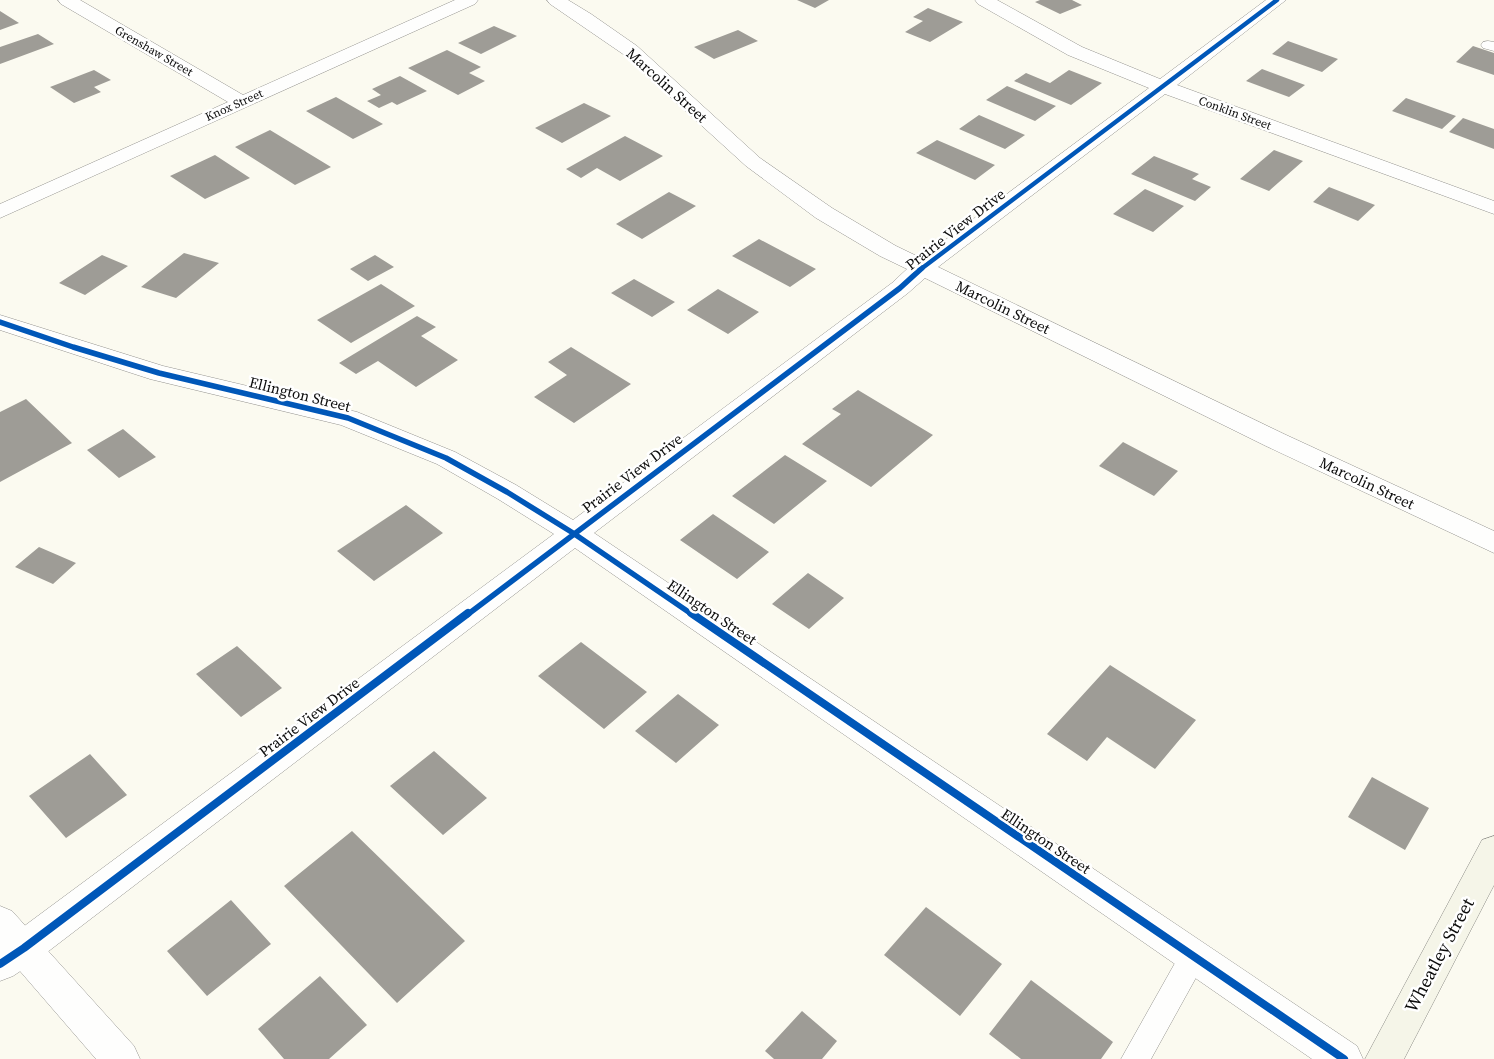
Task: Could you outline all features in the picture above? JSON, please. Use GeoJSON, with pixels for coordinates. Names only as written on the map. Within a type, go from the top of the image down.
{"type":"FeatureCollection","features":[{"type":"Feature","properties":{"kind":"main road","name":"Wheatley Street"},"geometry":{"type":"LineString","coordinates":[[1384,1059],[1494,851]]}},
{"type":"Feature","properties":{"kind":"street","name":"Grenshaw Street"},"geometry":{"type":"LineString","coordinates":[[67,0],[242,102]]}},
{"type":"Feature","properties":{"kind":"street","name":"Knox Street"},"geometry":{"type":"LineString","coordinates":[[0,212],[468,0]]}},
{"type":"Feature","properties":{"kind":"street","name":"Marcolin Street"},"geometry":{"type":"LineString","coordinates":[[556,0],[630,50],[753,162],[824,213],[888,251],[1494,543]]}},
{"type":"Feature","properties":{"kind":"street","name":"Conklin Street"},"geometry":{"type":"LineString","coordinates":[[984,0],[1075,50],[1162,86],[1494,208]]}},
{"type":"Feature","properties":{"kind":"street","name":"Prairie View Drive"},"geometry":{"type":"LineString","coordinates":[[12,956],[900,288],[922,268],[1277,0]]}},
{"type":"Feature","properties":{"kind":"street","name":"Ellington Street"},"geometry":{"type":"LineString","coordinates":[[0,322],[73,347],[160,373],[348,418],[446,458],[507,492],[573,533],[1344,1059]]}},
{"type":"Feature","properties":{"kind":"street"},"geometry":{"type":"LineString","coordinates":[[0,922],[12,956],[121,1059]]}},
{"type":"Feature","properties":{"kind":"lane"},"geometry":{"type":"LineString","coordinates":[[1135,1059],[1194,956]]}},
{"type":"Feature","properties":{"kind":"building"},"geometry":{"type":"Polygon","coordinates":[[[797,0],[829,0],[815,8],[797,0]]]}},
{"type":"Feature","properties":{"kind":"building"},"geometry":{"type":"Polygon","coordinates":[[[1040,0],[1072,0],[1082,5],[1060,14],[1035,2],[1040,0]]]}},
{"type":"Feature","properties":{"kind":"building"},"geometry":{"type":"Polygon","coordinates":[[[928,8],[963,22],[930,42],[905,32],[923,21],[913,17],[928,8]]]}},
{"type":"Feature","properties":{"kind":"building"},"geometry":{"type":"Polygon","coordinates":[[[0,11],[19,23],[0,30],[0,11]]]}},
{"type":"Feature","properties":{"kind":"building"},"geometry":{"type":"Polygon","coordinates":[[[494,26],[517,36],[481,54],[458,43],[494,26]]]}},
{"type":"Feature","properties":{"kind":"building"},"geometry":{"type":"Polygon","coordinates":[[[738,30],[758,41],[714,59],[694,47],[738,30]]]}},
{"type":"Feature","properties":{"kind":"building"},"geometry":{"type":"Polygon","coordinates":[[[38,34],[54,44],[0,64],[0,47],[38,34]]]}},
{"type":"Feature","properties":{"kind":"building"},"geometry":{"type":"Polygon","coordinates":[[[1288,41],[1338,59],[1322,72],[1272,54],[1288,41]]]}},
{"type":"Feature","properties":{"kind":"building"},"geometry":{"type":"Polygon","coordinates":[[[1473,46],[1494,53],[1494,75],[1456,62],[1473,46]]]}},
{"type":"Feature","properties":{"kind":"building"},"geometry":{"type":"Polygon","coordinates":[[[447,50],[481,67],[469,73],[485,81],[458,95],[408,68],[447,50]]]}},
{"type":"Feature","properties":{"kind":"building"},"geometry":{"type":"Polygon","coordinates":[[[1262,69],[1305,85],[1289,97],[1246,81],[1262,69]]]}},
{"type":"Feature","properties":{"kind":"building"},"geometry":{"type":"Polygon","coordinates":[[[94,70],[111,80],[94,87],[101,92],[74,103],[50,87],[94,70]]]}},
{"type":"Feature","properties":{"kind":"building"},"geometry":{"type":"Polygon","coordinates":[[[1069,70],[1102,83],[1071,105],[1014,81],[1026,73],[1050,83],[1069,70]]]}},
{"type":"Feature","properties":{"kind":"building"},"geometry":{"type":"Polygon","coordinates":[[[400,76],[427,91],[397,105],[392,102],[379,108],[367,101],[381,95],[372,89],[400,76]]]}},
{"type":"Feature","properties":{"kind":"building"},"geometry":{"type":"Polygon","coordinates":[[[1007,86],[1056,106],[1035,121],[986,100],[1007,86]]]}},
{"type":"Feature","properties":{"kind":"building"},"geometry":{"type":"Polygon","coordinates":[[[336,97],[383,124],[353,139],[306,111],[336,97]]]}},
{"type":"Feature","properties":{"kind":"building"},"geometry":{"type":"Polygon","coordinates":[[[1406,98],[1456,116],[1442,129],[1392,111],[1406,98]]]}},
{"type":"Feature","properties":{"kind":"building"},"geometry":{"type":"Polygon","coordinates":[[[584,103],[611,116],[562,143],[535,128],[584,103]]]}},
{"type":"Feature","properties":{"kind":"building"},"geometry":{"type":"Polygon","coordinates":[[[979,115],[1025,135],[1005,149],[959,129],[979,115]]]}},
{"type":"Feature","properties":{"kind":"building"},"geometry":{"type":"Polygon","coordinates":[[[1463,118],[1494,129],[1494,149],[1449,132],[1463,118]]]}},
{"type":"Feature","properties":{"kind":"building"},"geometry":{"type":"Polygon","coordinates":[[[270,130],[331,167],[295,185],[235,147],[270,130]]]}},
{"type":"Feature","properties":{"kind":"building"},"geometry":{"type":"Polygon","coordinates":[[[625,136],[663,156],[620,181],[597,168],[581,178],[566,169],[625,136]]]}},
{"type":"Feature","properties":{"kind":"building"},"geometry":{"type":"Polygon","coordinates":[[[937,140],[995,165],[975,180],[916,153],[937,140]]]}},
{"type":"Feature","properties":{"kind":"building"},"geometry":{"type":"Polygon","coordinates":[[[1274,150],[1303,161],[1269,191],[1240,179],[1274,150]]]}},
{"type":"Feature","properties":{"kind":"building"},"geometry":{"type":"Polygon","coordinates":[[[215,155],[250,178],[205,199],[170,176],[215,155]]]}},
{"type":"Feature","properties":{"kind":"building"},"geometry":{"type":"Polygon","coordinates":[[[1154,156],[1199,174],[1192,179],[1211,187],[1195,201],[1131,174],[1154,156]]]}},
{"type":"Feature","properties":{"kind":"building"},"geometry":{"type":"Polygon","coordinates":[[[1329,187],[1375,205],[1358,221],[1313,202],[1329,187]]]}},
{"type":"Feature","properties":{"kind":"building"},"geometry":{"type":"Polygon","coordinates":[[[1145,189],[1184,206],[1153,232],[1113,214],[1145,189]]]}},
{"type":"Feature","properties":{"kind":"building"},"geometry":{"type":"Polygon","coordinates":[[[669,192],[696,206],[642,239],[616,224],[669,192]]]}},
{"type":"Feature","properties":{"kind":"building"},"geometry":{"type":"Polygon","coordinates":[[[759,239],[816,269],[790,287],[732,256],[759,239]]]}},
{"type":"Feature","properties":{"kind":"building"},"geometry":{"type":"Polygon","coordinates":[[[184,253],[219,263],[176,298],[141,287],[184,253]]]}},
{"type":"Feature","properties":{"kind":"building"},"geometry":{"type":"Polygon","coordinates":[[[102,255],[128,266],[85,295],[59,283],[102,255]]]}},
{"type":"Feature","properties":{"kind":"building"},"geometry":{"type":"Polygon","coordinates":[[[375,255],[394,267],[368,281],[350,269],[375,255]]]}},
{"type":"Feature","properties":{"kind":"building"},"geometry":{"type":"Polygon","coordinates":[[[634,279],[675,302],[652,317],[611,293],[634,279]]]}},
{"type":"Feature","properties":{"kind":"building"},"geometry":{"type":"Polygon","coordinates":[[[381,284],[415,306],[351,343],[317,320],[381,284]]]}},
{"type":"Feature","properties":{"kind":"building"},"geometry":{"type":"Polygon","coordinates":[[[718,289],[759,312],[728,334],[687,310],[718,289]]]}},
{"type":"Feature","properties":{"kind":"building"},"geometry":{"type":"Polygon","coordinates":[[[417,316],[436,327],[421,336],[458,360],[416,387],[378,361],[356,374],[339,363],[417,316]]]}},
{"type":"Feature","properties":{"kind":"building"},"geometry":{"type":"Polygon","coordinates":[[[571,347],[631,384],[574,423],[534,397],[567,375],[548,362],[571,347]]]}},
{"type":"Feature","properties":{"kind":"building"},"geometry":{"type":"Polygon","coordinates":[[[858,390],[933,435],[871,487],[802,444],[841,414],[832,409],[858,390]]]}},
{"type":"Feature","properties":{"kind":"building"},"geometry":{"type":"Polygon","coordinates":[[[26,399],[72,443],[0,482],[0,412],[26,399]]]}},
{"type":"Feature","properties":{"kind":"building"},"geometry":{"type":"Polygon","coordinates":[[[123,429],[156,457],[119,478],[87,450],[123,429]]]}},
{"type":"Feature","properties":{"kind":"building"},"geometry":{"type":"Polygon","coordinates":[[[1123,442],[1178,471],[1154,496],[1099,466],[1123,442]]]}},
{"type":"Feature","properties":{"kind":"building"},"geometry":{"type":"Polygon","coordinates":[[[785,455],[827,481],[774,524],[732,496],[785,455]]]}},
{"type":"Feature","properties":{"kind":"building"},"geometry":{"type":"Polygon","coordinates":[[[406,505],[443,533],[374,581],[337,551],[406,505]]]}},
{"type":"Feature","properties":{"kind":"building"},"geometry":{"type":"Polygon","coordinates":[[[713,514],[769,552],[737,579],[680,540],[713,514]]]}},
{"type":"Feature","properties":{"kind":"building"},"geometry":{"type":"Polygon","coordinates":[[[39,547],[76,563],[53,584],[15,567],[39,547]]]}},
{"type":"Feature","properties":{"kind":"building"},"geometry":{"type":"Polygon","coordinates":[[[808,573],[844,598],[809,629],[772,604],[808,573]]]}},
{"type":"Feature","properties":{"kind":"building"},"geometry":{"type":"Polygon","coordinates":[[[581,642],[647,692],[604,729],[538,676],[581,642]]]}},
{"type":"Feature","properties":{"kind":"building"},"geometry":{"type":"Polygon","coordinates":[[[237,646],[282,688],[241,717],[196,674],[237,646]]]}},
{"type":"Feature","properties":{"kind":"building"},"geometry":{"type":"Polygon","coordinates":[[[1110,665],[1196,720],[1155,769],[1107,737],[1087,761],[1047,734],[1110,665]]]}},
{"type":"Feature","properties":{"kind":"building"},"geometry":{"type":"Polygon","coordinates":[[[678,694],[719,725],[676,763],[635,731],[678,694]]]}},
{"type":"Feature","properties":{"kind":"building"},"geometry":{"type":"Polygon","coordinates":[[[434,751],[487,798],[443,835],[390,786],[434,751]]]}},
{"type":"Feature","properties":{"kind":"building"},"geometry":{"type":"Polygon","coordinates":[[[90,754],[127,795],[66,838],[29,796],[90,754]]]}},
{"type":"Feature","properties":{"kind":"building"},"geometry":{"type":"Polygon","coordinates":[[[1372,777],[1429,808],[1405,850],[1348,817],[1372,777]]]}},
{"type":"Feature","properties":{"kind":"building"},"geometry":{"type":"Polygon","coordinates":[[[352,831],[465,941],[397,1003],[284,886],[352,831]]]}},
{"type":"Feature","properties":{"kind":"building"},"geometry":{"type":"Polygon","coordinates":[[[231,900],[271,944],[207,996],[167,951],[231,900]]]}},
{"type":"Feature","properties":{"kind":"building"},"geometry":{"type":"Polygon","coordinates":[[[926,907],[1002,964],[960,1016],[884,955],[926,907]]]}},
{"type":"Feature","properties":{"kind":"building"},"geometry":{"type":"Polygon","coordinates":[[[320,976],[367,1025],[329,1059],[284,1059],[258,1029],[320,976]]]}},
{"type":"Feature","properties":{"kind":"building"},"geometry":{"type":"Polygon","coordinates":[[[1031,980],[1113,1042],[1101,1059],[1021,1059],[989,1034],[1031,980]]]}},
{"type":"Feature","properties":{"kind":"building"},"geometry":{"type":"Polygon","coordinates":[[[802,1011],[837,1041],[822,1059],[774,1059],[765,1051],[802,1011]]]}},
{"type":"Feature","properties":{"kind":"cycle path"},"geometry":{"type":"LineString","coordinates":[[0,964],[24,948],[900,288],[922,268],[1277,0]]}},
{"type":"Feature","properties":{"kind":"cycle path"},"geometry":{"type":"LineString","coordinates":[[0,322],[73,347],[159,373],[348,418],[446,458],[507,492],[573,533],[1344,1059]]}}]}
